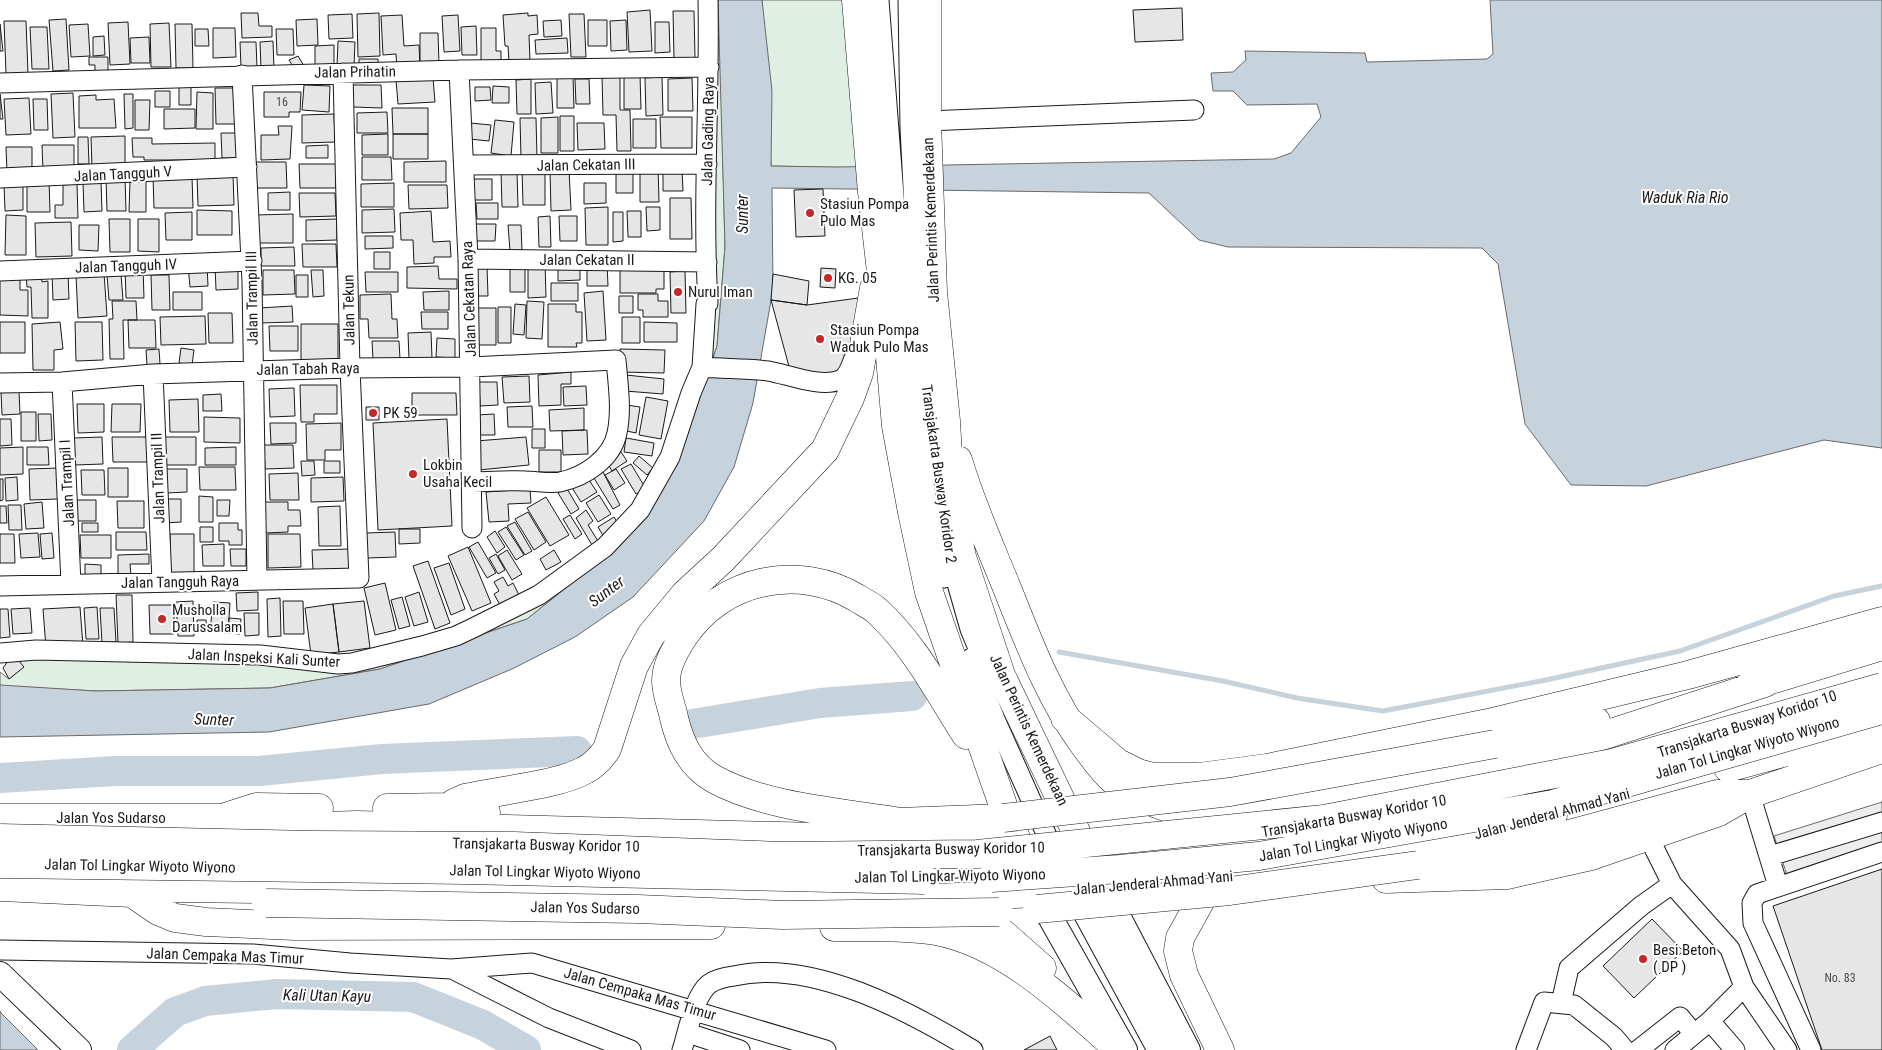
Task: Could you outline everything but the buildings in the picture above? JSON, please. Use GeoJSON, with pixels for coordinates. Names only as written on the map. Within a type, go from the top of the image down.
{"type":"FeatureCollection","features":[{"type":"Feature","properties":{"kind":"highway","name":"Jalan Perintis Kemerdekaan"},"geometry":{"type":"LineString","coordinates":[[856,0],[880,161],[883,195],[876,237],[888,334],[896,426],[929,592],[976,676],[1059,856]]}},
{"type":"Feature","properties":{"kind":"highway","name":"Jalan Perintis Kemerdekaan"},"geometry":{"type":"LineString","coordinates":[[927,0],[927,121],[920,165],[921,199],[933,292],[946,421],[951,505],[962,556],[976,676]]}},
{"type":"Feature","properties":{"kind":"highway"},"geometry":{"type":"LineString","coordinates":[[445,807],[464,798],[567,778],[585,771],[600,760],[607,749],[623,704],[627,685],[639,655],[664,618],[727,555],[825,450],[850,398],[859,373],[874,296],[876,237]]}},
{"type":"Feature","properties":{"kind":"highway"},"geometry":{"type":"LineString","coordinates":[[946,421],[965,484],[1017,614],[1047,685],[1065,718],[1101,768],[1124,788],[1149,801],[1199,819]]}},
{"type":"Feature","properties":{"kind":"highway"},"geometry":{"type":"LineString","coordinates":[[901,822],[782,803],[714,779],[698,766],[679,742],[666,682],[670,660],[693,623],[711,606],[737,590],[764,580],[805,580],[829,584],[875,609],[903,640],[976,676],[994,779],[1059,856]]}},
{"type":"Feature","properties":{"kind":"highway"},"geometry":{"type":"LineString","coordinates":[[1065,718],[1118,762],[1138,772],[1153,777],[1199,777],[1267,768],[1488,723],[1688,675],[1882,621]]}},
{"type":"Feature","properties":{"kind":"highway","name":"Jalan Jenderal Ahmad Yani"},"geometry":{"type":"LineString","coordinates":[[1059,856],[1199,819],[1235,815],[1500,769],[1882,646]]}},
{"type":"Feature","properties":{"kind":"highway","name":"Jalan Jenderal Ahmad Yani"},"geometry":{"type":"LineString","coordinates":[[1765,684],[1495,744],[1230,792],[1059,856],[1037,901],[1230,891],[1510,850],[1717,794],[1750,794],[1882,749]]}},
{"type":"Feature","properties":{"kind":"highway","name":"Jalan Tol Lingkar Wiyoto Wiyono"},"geometry":{"type":"LineString","coordinates":[[0,838],[315,845],[514,846],[784,856],[977,854],[1324,819],[1612,762],[1882,687]]}},
{"type":"Feature","properties":{"kind":"highway","name":"Jalan Tol Lingkar Wiyoto Wiyono"},"geometry":{"type":"LineString","coordinates":[[0,864],[378,868],[924,880],[1120,869],[1259,856],[1553,804],[1882,710]]}},
{"type":"Feature","properties":{"kind":"highway","name":"Jalan Jenderal Ahmad Yani"},"geometry":{"type":"LineString","coordinates":[[1059,856],[1213,878],[1290,869],[1492,831],[1882,726]]}},
{"type":"Feature","properties":{"kind":"highway"},"geometry":{"type":"LineString","coordinates":[[1290,869],[1306,884],[1313,887],[1382,879],[1507,875],[1592,856],[1649,838],[1719,812],[1750,794]]}},
{"type":"Feature","properties":{"kind":"highway","name":"Jalan Yos Sudarso"},"geometry":{"type":"LineString","coordinates":[[0,818],[222,818],[256,807],[445,807],[474,812],[901,822],[1059,856]]}},
{"type":"Feature","properties":{"kind":"highway","name":"Jalan Yos Sudarso"},"geometry":{"type":"LineString","coordinates":[[222,818],[252,828],[366,842],[970,841],[1059,856]]}},
{"type":"Feature","properties":{"kind":"highway"},"geometry":{"type":"LineString","coordinates":[[359,889],[371,870],[366,842]]}},
{"type":"Feature","properties":{"kind":"highway"},"geometry":{"type":"LineString","coordinates":[[1330,862],[1382,879]]}},
{"type":"Feature","properties":{"kind":"highway"},"geometry":{"type":"LineString","coordinates":[[1213,878],[1180,938],[1178,951],[1188,982],[1220,1050]]}},
{"type":"Feature","properties":{"kind":"highway","name":"Jalan Yos Sudarso"},"geometry":{"type":"LineString","coordinates":[[0,887],[132,893],[178,901],[628,909],[783,915],[965,913],[1037,901]]}},
{"type":"Feature","properties":{"kind":"highway","name":"Jalan Yos Sudarso"},"geometry":{"type":"LineString","coordinates":[[132,893],[179,888],[359,889],[1037,901]]}},
{"type":"Feature","properties":{"kind":"highway"},"geometry":{"type":"LineString","coordinates":[[132,893],[158,911],[176,918],[206,922],[296,926],[675,924],[895,928],[936,931],[958,937],[1006,959],[1051,991],[1119,1050]]}},
{"type":"Feature","properties":{"kind":"highway"},"geometry":{"type":"LineString","coordinates":[[933,898],[999,930],[1015,942],[1045,971],[1082,1018]]}},
{"type":"Feature","properties":{"kind":"main road"},"geometry":{"type":"LineString","coordinates":[[1059,856],[1188,1050]]}},
{"type":"Feature","properties":{"kind":"main road"},"geometry":{"type":"LineString","coordinates":[[1037,901],[1125,1050]]}},
{"type":"Feature","properties":{"kind":"main road"},"geometry":{"type":"LineString","coordinates":[[0,974],[78,1048]]}},
{"type":"Feature","properties":{"kind":"street","name":"Jalan Gading Raya"},"geometry":{"type":"LineString","coordinates":[[706,262],[710,67],[708,0]]}},
{"type":"Feature","properties":{"kind":"street"},"geometry":{"type":"LineString","coordinates":[[879,0],[880,161]]}},
{"type":"Feature","properties":{"kind":"street"},"geometry":{"type":"LineString","coordinates":[[908,0],[920,165]]}},
{"type":"Feature","properties":{"kind":"street","name":"Jalan Prihatin"},"geometry":{"type":"LineString","coordinates":[[0,83],[459,70],[710,67]]}},
{"type":"Feature","properties":{"kind":"street","name":"Jalan Cekatan Raya"},"geometry":{"type":"LineString","coordinates":[[459,70],[468,259],[472,528]]}},
{"type":"Feature","properties":{"kind":"street","name":"Jalan Tekun"},"geometry":{"type":"LineString","coordinates":[[343,73],[350,368],[359,578]]}},
{"type":"Feature","properties":{"kind":"street","name":"Jalan Trampil III"},"geometry":{"type":"LineString","coordinates":[[242,75],[252,261],[252,371],[256,427],[257,580]]}},
{"type":"Feature","properties":{"kind":"street"},"geometry":{"type":"LineString","coordinates":[[927,121],[1194,110]]}},
{"type":"Feature","properties":{"kind":"street","name":"Jalan Cekatan III"},"geometry":{"type":"LineString","coordinates":[[465,165],[707,164]]}},
{"type":"Feature","properties":{"kind":"street","name":"Jalan Tangguh V"},"geometry":{"type":"LineString","coordinates":[[0,178],[247,167]]}},
{"type":"Feature","properties":{"kind":"street","name":"Transjakarta Busway Koridor 2"},"geometry":{"type":"LineString","coordinates":[[883,195],[908,391],[931,526],[947,590],[976,676]]}},
{"type":"Feature","properties":{"kind":"street","name":"Transjakarta Busway Koridor 2"},"geometry":{"type":"LineString","coordinates":[[921,199],[921,343],[946,544],[964,613],[976,676]]}},
{"type":"Feature","properties":{"kind":"street","name":"Jalan Cekatan II"},"geometry":{"type":"LineString","coordinates":[[468,259],[706,262]]}},
{"type":"Feature","properties":{"kind":"street","name":"Jalan Tangguh IV"},"geometry":{"type":"LineString","coordinates":[[0,271],[252,261]]}},
{"type":"Feature","properties":{"kind":"street","name":"Jalan Inspeksi Kali Sunter"},"geometry":{"type":"LineString","coordinates":[[0,653],[36,650],[260,655],[338,664],[352,663],[456,636],[539,595],[605,547],[624,528],[640,510],[670,456],[691,393],[705,367],[706,304],[708,302],[706,262]]}},
{"type":"Feature","properties":{"kind":"street"},"geometry":{"type":"LineString","coordinates":[[705,367],[764,371],[791,378],[832,382],[841,380],[847,376],[867,331]]}},
{"type":"Feature","properties":{"kind":"street","name":"Jalan Tabah Raya"},"geometry":{"type":"LineString","coordinates":[[0,383],[62,382],[153,374],[350,368],[471,367],[616,360],[619,400],[617,433],[610,452],[602,460],[590,470],[560,482],[472,482]]}},
{"type":"Feature","properties":{"kind":"street","name":"Jalan Trampil II"},"geometry":{"type":"LineString","coordinates":[[153,374],[162,582]]}},
{"type":"Feature","properties":{"kind":"street","name":"Jalan Trampil I"},"geometry":{"type":"LineString","coordinates":[[62,382],[71,584]]}},
{"type":"Feature","properties":{"kind":"street","name":"Jalan Tangguh Raya"},"geometry":{"type":"LineString","coordinates":[[0,586],[359,578]]}},
{"type":"Feature","properties":{"kind":"street","name":"Transjakarta Busway Koridor 10"},"geometry":{"type":"LineString","coordinates":[[0,831],[366,842],[923,871],[1281,831],[1553,780],[1669,750],[1882,682]]}},
{"type":"Feature","properties":{"kind":"street","name":"Transjakarta Busway Koridor 10"},"geometry":{"type":"LineString","coordinates":[[1059,856],[1275,852],[1554,796],[1882,701]]}},
{"type":"Feature","properties":{"kind":"street"},"geometry":{"type":"LineString","coordinates":[[1750,794],[1778,886]]}},
{"type":"Feature","properties":{"kind":"street"},"geometry":{"type":"LineString","coordinates":[[1770,856],[1882,822]]}},
{"type":"Feature","properties":{"kind":"street"},"geometry":{"type":"LineString","coordinates":[[1847,833],[1855,861]]}},
{"type":"Feature","properties":{"kind":"street"},"geometry":{"type":"LineString","coordinates":[[1649,838],[1672,884],[1730,949],[1744,987],[1787,1050]]}},
{"type":"Feature","properties":{"kind":"street","name":"Transjakarta Busway Koridor 10"},"geometry":{"type":"LineString","coordinates":[[0,857],[269,854],[366,842]]}},
{"type":"Feature","properties":{"kind":"street"},"geometry":{"type":"LineString","coordinates":[[1811,1050],[1752,917],[1752,903],[1757,894],[1882,852]]}},
{"type":"Feature","properties":{"kind":"street"},"geometry":{"type":"LineString","coordinates":[[1059,856],[1157,1050]]}},
{"type":"Feature","properties":{"kind":"street"},"geometry":{"type":"LineString","coordinates":[[1059,856],[1130,963],[1174,1050]]}},
{"type":"Feature","properties":{"kind":"street"},"geometry":{"type":"LineString","coordinates":[[1561,1003],[1569,968],[1634,912],[1672,884]]}},
{"type":"Feature","properties":{"kind":"street","name":"Jalan Cempaka Mas Timur"},"geometry":{"type":"LineString","coordinates":[[0,950],[253,954],[350,963],[451,969],[532,963],[826,1050]]}},
{"type":"Feature","properties":{"kind":"street","name":"Jalan Cempaka Mas Timur"},"geometry":{"type":"LineString","coordinates":[[451,969],[549,1018],[631,1050]]}},
{"type":"Feature","properties":{"kind":"street"},"geometry":{"type":"LineString","coordinates":[[740,1050],[685,1041],[701,992],[710,983],[756,972],[792,974],[830,983],[894,1008],[973,1050]]}},
{"type":"Feature","properties":{"kind":"street"},"geometry":{"type":"LineString","coordinates":[[1675,1050],[1710,1021],[1744,987]]}},
{"type":"Feature","properties":{"kind":"street"},"geometry":{"type":"LineString","coordinates":[[1526,1050],[1544,1002],[1574,1005],[1614,1037],[1625,1050]]}},
{"type":"Feature","properties":{"kind":"street"},"geometry":{"type":"LineString","coordinates":[[1638,1050],[1680,1017],[1694,1034]]}},
{"type":"Feature","properties":{"kind":"street"},"geometry":{"type":"LineString","coordinates":[[1710,1021],[1735,1050]]}},
{"type":"Feature","properties":{"kind":"green space"},"geometry":{"type":"Polygon","coordinates":[[[709,0],[719,0],[725,247],[717,346],[679,460],[643,520],[587,571],[527,619],[380,669],[270,688],[96,691],[0,686],[0,672],[9,679],[23,667],[12,652],[36,650],[260,655],[316,663],[352,663],[457,636],[539,595],[605,547],[640,510],[655,486],[670,456],[691,393],[702,367],[706,304],[709,0]]]}},
{"type":"Feature","properties":{"kind":"green space"},"geometry":{"type":"Polygon","coordinates":[[[762,0],[856,0],[870,168],[771,166],[762,0]]]}},
{"type":"Feature","properties":{"kind":"shaded area"},"geometry":{"type":"Polygon","coordinates":[[[1882,802],[1882,845],[1787,875],[1774,836],[1882,802]]]}},
{"type":"Feature","properties":{"kind":"water","name":"Waduk Ria Rio"},"geometry":{"type":"Polygon","coordinates":[[[718,0],[762,0],[772,91],[771,166],[836,167],[1274,159],[1291,153],[1321,117],[1317,104],[1247,105],[1233,91],[1213,91],[1211,73],[1233,72],[1246,60],[1245,51],[1365,53],[1367,62],[1487,59],[1493,54],[1490,0],[1882,0],[1882,448],[1824,440],[1646,486],[1571,485],[1525,424],[1498,264],[1482,248],[1228,247],[1199,240],[1149,193],[772,188],[773,289],[753,403],[734,467],[704,521],[633,597],[575,637],[512,669],[429,704],[269,732],[0,737],[0,685],[96,691],[270,688],[380,669],[527,619],[587,571],[679,460],[717,346],[725,247],[718,0]]]}},
{"type":"Feature","properties":{"kind":"water"},"geometry":{"type":"Polygon","coordinates":[[[0,1011],[1,1013],[38,1050],[0,1050],[0,1011]]]}},
{"type":"Feature","properties":{"kind":"waterway"},"geometry":{"type":"LineString","coordinates":[[1059,652],[1223,681],[1297,698],[1383,711],[1546,680],[1680,651],[1834,596],[1882,586]]}},
{"type":"Feature","properties":{"kind":"waterway"},"geometry":{"type":"LineString","coordinates":[[692,724],[820,703],[912,696]]}},
{"type":"Feature","properties":{"kind":"waterway"},"geometry":{"type":"LineString","coordinates":[[0,778],[115,771],[259,771],[382,759],[577,751]]}},
{"type":"Feature","properties":{"kind":"waterway","name":"Kali Utan Kayu"},"geometry":{"type":"LineString","coordinates":[[132,1050],[175,1012],[205,1001],[277,994],[413,997],[483,1025],[526,1050]]}},
{"type":"Feature","properties":{"kind":"place","name":"Stasiun Pompa Pulo Mas"},"geometry":{"type":"Point","coordinates":[810,213]}},
{"type":"Feature","properties":{"kind":"place","name":"KG. 05"},"geometry":{"type":"Point","coordinates":[828,278]}},
{"type":"Feature","properties":{"kind":"place","name":"Nurul Iman"},"geometry":{"type":"Point","coordinates":[678,292]}},
{"type":"Feature","properties":{"kind":"place","name":"Stasiun Pompa Waduk Pulo Mas"},"geometry":{"type":"Point","coordinates":[820,339]}},
{"type":"Feature","properties":{"kind":"place","name":"PK 59"},"geometry":{"type":"Point","coordinates":[373,413]}},
{"type":"Feature","properties":{"kind":"place","name":"Lokbin Usaha Kecil"},"geometry":{"type":"Point","coordinates":[413,474]}},
{"type":"Feature","properties":{"kind":"place","name":"Musholla Darussalam"},"geometry":{"type":"Point","coordinates":[162,619]}},
{"type":"Feature","properties":{"kind":"place","name":"Besi Beton ( DP )"},"geometry":{"type":"Point","coordinates":[1643,959]}},
{"type":"Feature","properties":{"kind":"water label","name":"Sunter"},"geometry":{"type":"Point","coordinates":[742,214]}},
{"type":"Feature","properties":{"kind":"water label","name":"Sunter"},"geometry":{"type":"Point","coordinates":[606,591]}},
{"type":"Feature","properties":{"kind":"water label","name":"Sunter"},"geometry":{"type":"Point","coordinates":[214,719]}}]}
